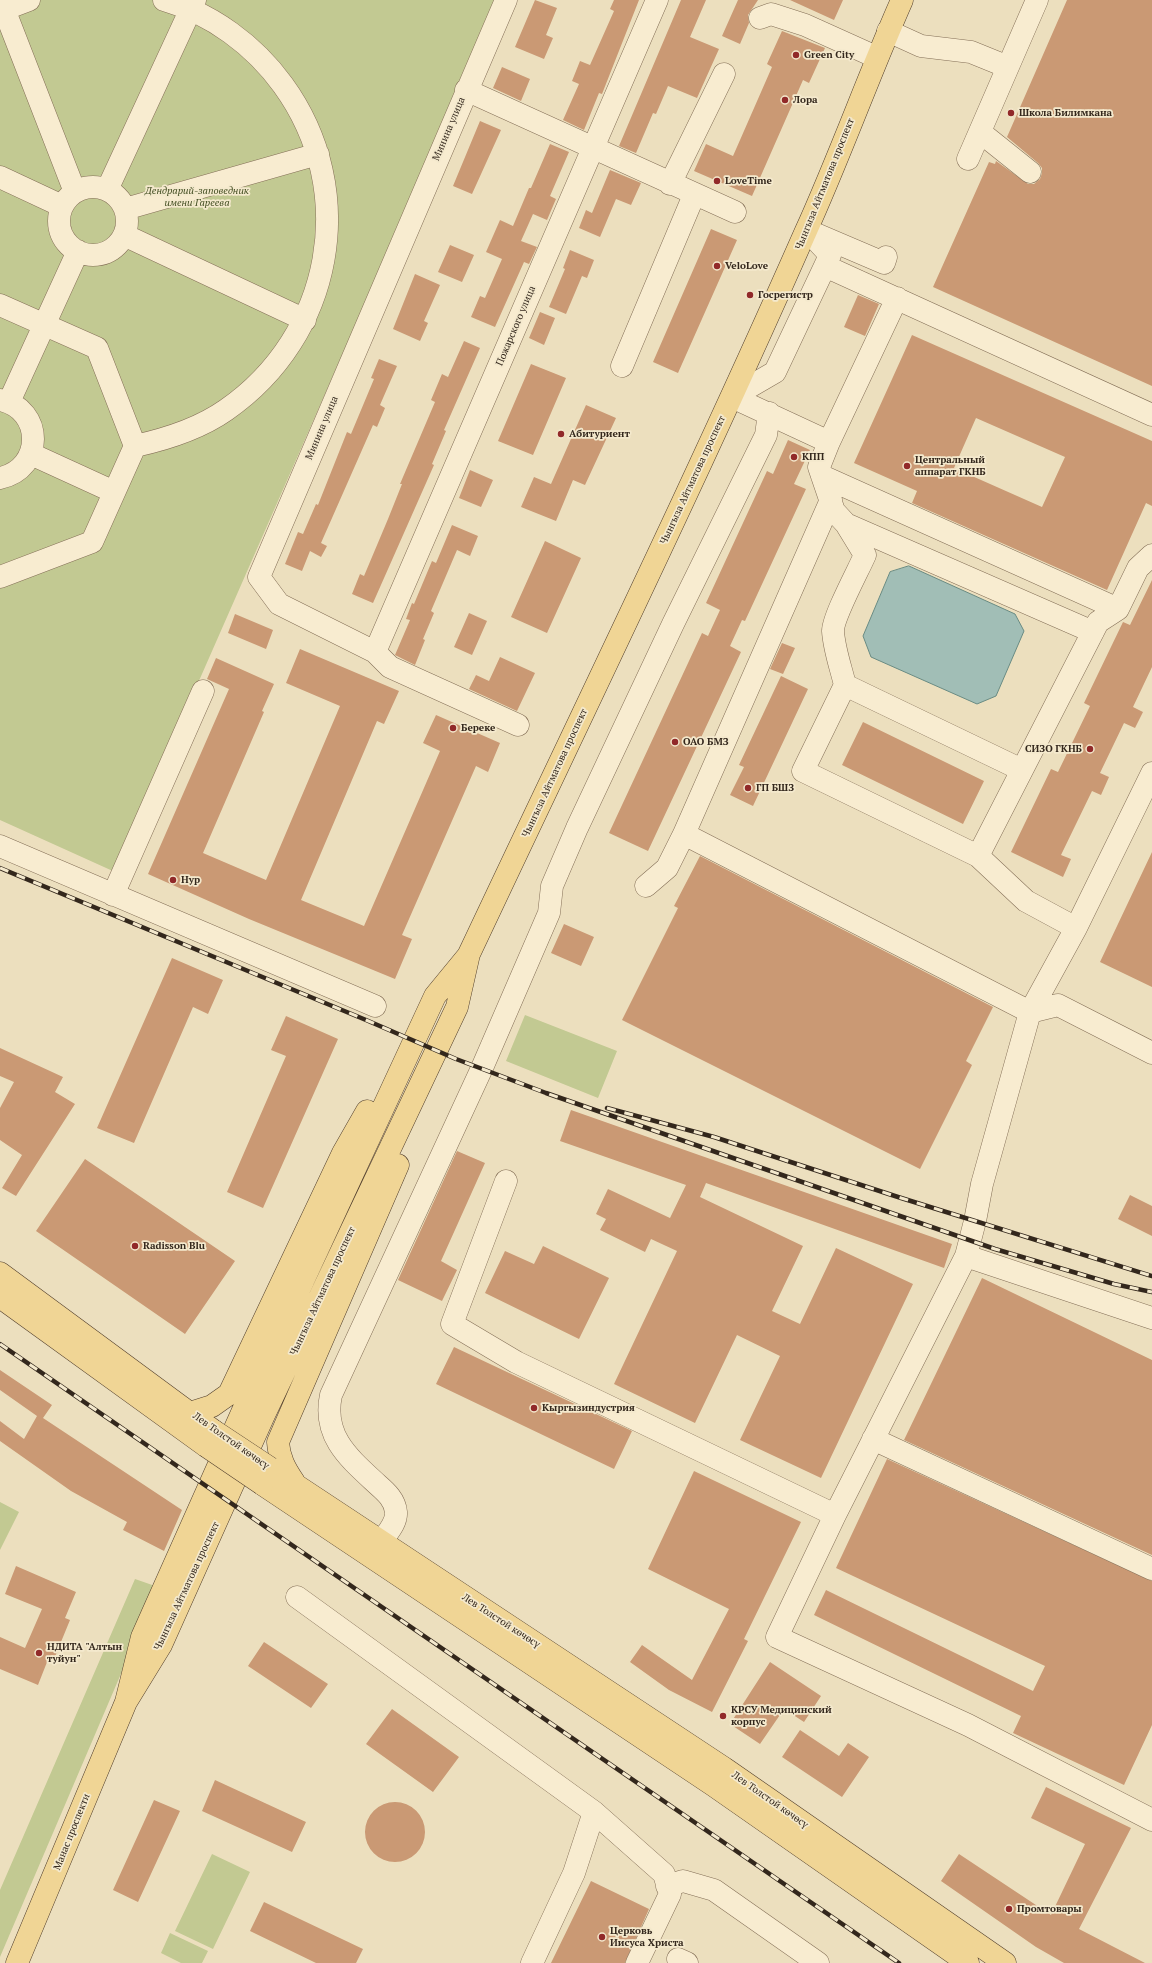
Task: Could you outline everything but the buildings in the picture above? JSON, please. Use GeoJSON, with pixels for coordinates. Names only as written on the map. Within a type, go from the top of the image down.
{"type":"FeatureCollection","features":[{"type":"Feature","properties":{"kind":"main road","name":"Чынгыза Айтматова проспект"},"geometry":{"type":"LineString","coordinates":[[126,1702],[162,1645],[264,1415],[457,1007],[469,954],[732,397],[807,230],[876,58],[902,0]]}},
{"type":"Feature","properties":{"kind":"main road","name":"Чынгыза Айтматова проспект"},"geometry":{"type":"LineString","coordinates":[[126,1702],[142,1637],[245,1406],[435,996],[469,954]]}},
{"type":"Feature","properties":{"kind":"main road"},"geometry":{"type":"LineString","coordinates":[[190,1413],[212,1406],[229,1394],[343,1153],[375,1096],[403,1064]]}},
{"type":"Feature","properties":{"kind":"main road"},"geometry":{"type":"LineString","coordinates":[[296,1486],[283,1467],[278,1452],[278,1442],[418,1116],[425,1074]]}},
{"type":"Feature","properties":{"kind":"main road","name":"Лев Толстой көчөсү"},"geometry":{"type":"LineString","coordinates":[[0,1272],[190,1413],[210,1439]]}},
{"type":"Feature","properties":{"kind":"main road","name":"Лев Толстой көчөсү"},"geometry":{"type":"LineString","coordinates":[[0,1297],[266,1476],[968,1963]]}},
{"type":"Feature","properties":{"kind":"main road","name":"Лев Толстой көчөсү"},"geometry":{"type":"LineString","coordinates":[[266,1476],[296,1486],[724,1768],[1005,1963]]}},
{"type":"Feature","properties":{"kind":"main road","name":"Манас проспекти"},"geometry":{"type":"LineString","coordinates":[[18,1963],[126,1702]]}},
{"type":"Feature","properties":{"kind":"street"},"geometry":{"type":"LineString","coordinates":[[29,0],[2,10],[68,199]]}},
{"type":"Feature","properties":{"kind":"street"},"geometry":{"type":"LineString","coordinates":[[134,446],[182,433],[209,420],[240,400],[263,380],[279,361],[305,320],[320,280],[327,238],[326,196],[318,154],[301,113],[277,76],[240,40],[193,5],[164,0]]}},
{"type":"Feature","properties":{"kind":"street","name":"Минина улица"},"geometry":{"type":"LineString","coordinates":[[506,0],[466,90],[258,577],[279,604],[375,652],[390,667],[518,725]]}},
{"type":"Feature","properties":{"kind":"street","name":"Пожарского улица"},"geometry":{"type":"LineString","coordinates":[[375,652],[657,0]]}},
{"type":"Feature","properties":{"kind":"street"},"geometry":{"type":"LineString","coordinates":[[968,159],[1037,0]]}},
{"type":"Feature","properties":{"kind":"street"},"geometry":{"type":"LineString","coordinates":[[107,190],[193,5]]}},
{"type":"Feature","properties":{"kind":"street"},"geometry":{"type":"LineString","coordinates":[[760,18],[771,14],[805,25],[876,58]]}},
{"type":"Feature","properties":{"kind":"street"},"geometry":{"type":"LineString","coordinates":[[888,31],[921,46],[972,52],[1008,67]]}},
{"type":"Feature","properties":{"kind":"street"},"geometry":{"type":"LineString","coordinates":[[670,184],[724,74]]}},
{"type":"Feature","properties":{"kind":"street"},"geometry":{"type":"LineString","coordinates":[[466,90],[670,184],[735,212]]}},
{"type":"Feature","properties":{"kind":"street"},"geometry":{"type":"LineString","coordinates":[[980,132],[1030,172]]}},
{"type":"Feature","properties":{"kind":"street"},"geometry":{"type":"LineString","coordinates":[[125,209],[318,154]]}},
{"type":"Feature","properties":{"kind":"street"},"geometry":{"type":"LineString","coordinates":[[0,177],[68,199]]}},
{"type":"Feature","properties":{"kind":"street"},"geometry":{"type":"LineString","coordinates":[[96,187],[107,190],[118,198],[125,209],[127,222],[124,235],[116,246],[105,253],[91,255],[78,251],[69,246],[59,227],[59,216],[68,199],[85,188],[96,187]]}},
{"type":"Feature","properties":{"kind":"street"},"geometry":{"type":"LineString","coordinates":[[622,366],[694,194]]}},
{"type":"Feature","properties":{"kind":"street"},"geometry":{"type":"LineString","coordinates":[[807,230],[884,264],[886,257]]}},
{"type":"Feature","properties":{"kind":"street"},"geometry":{"type":"LineString","coordinates":[[732,397],[775,372],[830,255],[807,230]]}},
{"type":"Feature","properties":{"kind":"street"},"geometry":{"type":"LineString","coordinates":[[124,235],[305,320]]}},
{"type":"Feature","properties":{"kind":"street"},"geometry":{"type":"LineString","coordinates":[[0,478],[9,476],[22,467],[31,454],[34,439],[30,424],[22,411],[4,401],[45,324],[78,251]]}},
{"type":"Feature","properties":{"kind":"street"},"geometry":{"type":"LineString","coordinates":[[825,266],[1152,415]]}},
{"type":"Feature","properties":{"kind":"street"},"geometry":{"type":"LineString","coordinates":[[897,298],[829,442],[819,467],[834,511],[846,524],[865,555],[837,617],[833,630],[834,643],[845,685],[803,771],[978,856],[1026,901],[1076,928]]}},
{"type":"Feature","properties":{"kind":"street"},"geometry":{"type":"LineString","coordinates":[[0,305],[97,348],[134,446],[92,542],[0,577]]}},
{"type":"Feature","properties":{"kind":"street"},"geometry":{"type":"LineString","coordinates":[[732,397],[829,442]]}},
{"type":"Feature","properties":{"kind":"street"},"geometry":{"type":"LineString","coordinates":[[381,1542],[395,1520],[396,1513],[394,1503],[387,1493],[342,1449],[329,1418],[331,1395],[482,1068],[549,913],[552,886],[577,828],[673,624],[766,435],[769,413]]}},
{"type":"Feature","properties":{"kind":"street"},"geometry":{"type":"LineString","coordinates":[[31,454],[114,492]]}},
{"type":"Feature","properties":{"kind":"street"},"geometry":{"type":"LineString","coordinates":[[822,476],[1118,609]]}},
{"type":"Feature","properties":{"kind":"street"},"geometry":{"type":"LineString","coordinates":[[646,886],[667,868],[684,834],[831,500]]}},
{"type":"Feature","properties":{"kind":"street"},"geometry":{"type":"LineString","coordinates":[[846,524],[1093,632]]}},
{"type":"Feature","properties":{"kind":"street"},"geometry":{"type":"LineString","coordinates":[[978,856],[1098,622],[1118,609],[1138,568],[1152,555]]}},
{"type":"Feature","properties":{"kind":"street"},"geometry":{"type":"LineString","coordinates":[[845,685],[1022,770]]}},
{"type":"Feature","properties":{"kind":"street"},"geometry":{"type":"LineString","coordinates":[[113,895],[203,690]]}},
{"type":"Feature","properties":{"kind":"street"},"geometry":{"type":"LineString","coordinates":[[1152,773],[1076,928],[1030,1012],[982,1184],[966,1256],[835,1515],[777,1637],[968,1725],[1152,1820]]}},
{"type":"Feature","properties":{"kind":"street"},"geometry":{"type":"LineString","coordinates":[[684,834],[1030,1012],[1058,1005],[1152,1053]]}},
{"type":"Feature","properties":{"kind":"street"},"geometry":{"type":"LineString","coordinates":[[0,846],[374,1006]]}},
{"type":"Feature","properties":{"kind":"street"},"geometry":{"type":"LineString","coordinates":[[506,1181],[452,1324],[516,1362],[835,1515]]}},
{"type":"Feature","properties":{"kind":"street"},"geometry":{"type":"LineString","coordinates":[[966,1256],[1152,1318]]}},
{"type":"Feature","properties":{"kind":"street"},"geometry":{"type":"LineString","coordinates":[[873,1440],[1152,1569]]}},
{"type":"Feature","properties":{"kind":"street"},"geometry":{"type":"LineString","coordinates":[[297,1597],[594,1812],[664,1874],[670,1894],[637,1963]]}},
{"type":"Feature","properties":{"kind":"street"},"geometry":{"type":"LineString","coordinates":[[532,1963],[574,1873],[594,1812]]}},
{"type":"Feature","properties":{"kind":"street"},"geometry":{"type":"LineString","coordinates":[[667,1886],[683,1881],[714,1890],[818,1963]]}},
{"type":"Feature","properties":{"kind":"green space","name":"Дендрарий-заповедник имени Гареева"},"geometry":{"type":"Polygon","coordinates":[[[0,0],[498,0],[115,872],[0,820],[0,0]]]}},
{"type":"Feature","properties":{"kind":"green space"},"geometry":{"type":"Polygon","coordinates":[[[525,1015],[617,1051],[598,1098],[506,1061],[525,1015]]]}},
{"type":"Feature","properties":{"kind":"green space"},"geometry":{"type":"Polygon","coordinates":[[[0,1502],[19,1512],[0,1550],[0,1502]]]}},
{"type":"Feature","properties":{"kind":"green space"},"geometry":{"type":"Polygon","coordinates":[[[135,1579],[158,1587],[0,1957],[0,1890],[135,1579]]]}},
{"type":"Feature","properties":{"kind":"green space"},"geometry":{"type":"Polygon","coordinates":[[[212,1854],[250,1872],[213,1949],[175,1931],[212,1854]]]}},
{"type":"Feature","properties":{"kind":"green space"},"geometry":{"type":"Polygon","coordinates":[[[170,1933],[208,1951],[202,1963],[181,1963],[161,1953],[170,1933]]]}},
{"type":"Feature","properties":{"kind":"water"},"geometry":{"type":"Polygon","coordinates":[[[909,566],[1015,614],[1024,631],[996,696],[977,704],[871,657],[863,636],[890,572],[909,566]]]}},
{"type":"Feature","properties":{"kind":"railway"},"geometry":{"type":"LineString","coordinates":[[0,868],[366,1020],[456,1059],[546,1093],[995,1249],[1114,1284],[1152,1292]]}},
{"type":"Feature","properties":{"kind":"railway"},"geometry":{"type":"LineString","coordinates":[[607,1108],[714,1137],[898,1197],[1152,1276]]}},
{"type":"Feature","properties":{"kind":"railway"},"geometry":{"type":"LineString","coordinates":[[0,1344],[899,1963]]}},
{"type":"Feature","properties":{"kind":"place","name":"Green City"},"geometry":{"type":"Point","coordinates":[796,55]}},
{"type":"Feature","properties":{"kind":"place","name":"Лора"},"geometry":{"type":"Point","coordinates":[785,100]}},
{"type":"Feature","properties":{"kind":"place","name":"Школа Билимкана"},"geometry":{"type":"Point","coordinates":[1011,113]}},
{"type":"Feature","properties":{"kind":"place","name":"LoveTime"},"geometry":{"type":"Point","coordinates":[717,181]}},
{"type":"Feature","properties":{"kind":"place","name":"VeloLove"},"geometry":{"type":"Point","coordinates":[717,266]}},
{"type":"Feature","properties":{"kind":"place","name":"Госрегистр"},"geometry":{"type":"Point","coordinates":[750,295]}},
{"type":"Feature","properties":{"kind":"place","name":"Абитуриент"},"geometry":{"type":"Point","coordinates":[561,434]}},
{"type":"Feature","properties":{"kind":"place","name":"КПП"},"geometry":{"type":"Point","coordinates":[794,457]}},
{"type":"Feature","properties":{"kind":"place","name":"Центральный аппарат ГКНБ"},"geometry":{"type":"Point","coordinates":[907,466]}},
{"type":"Feature","properties":{"kind":"place","name":"Береке"},"geometry":{"type":"Point","coordinates":[453,728]}},
{"type":"Feature","properties":{"kind":"place","name":"ОАО БМЗ"},"geometry":{"type":"Point","coordinates":[675,742]}},
{"type":"Feature","properties":{"kind":"place","name":"СИЗО ГКНБ"},"geometry":{"type":"Point","coordinates":[1090,749]}},
{"type":"Feature","properties":{"kind":"place","name":"ГП БШЗ"},"geometry":{"type":"Point","coordinates":[748,788]}},
{"type":"Feature","properties":{"kind":"place","name":"Нур"},"geometry":{"type":"Point","coordinates":[173,880]}},
{"type":"Feature","properties":{"kind":"place","name":"Radisson Blu"},"geometry":{"type":"Point","coordinates":[135,1246]}},
{"type":"Feature","properties":{"kind":"place","name":"Кыргызиндустрия"},"geometry":{"type":"Point","coordinates":[534,1408]}},
{"type":"Feature","properties":{"kind":"place","name":"НДИТА \"Алтын туйун\""},"geometry":{"type":"Point","coordinates":[39,1653]}},
{"type":"Feature","properties":{"kind":"place","name":"КРСУ Медицинский корпус"},"geometry":{"type":"Point","coordinates":[723,1716]}},
{"type":"Feature","properties":{"kind":"place","name":"Промтовары"},"geometry":{"type":"Point","coordinates":[1009,1909]}},
{"type":"Feature","properties":{"kind":"place","name":"Церковь Иисуса Христа"},"geometry":{"type":"Point","coordinates":[602,1937]}}]}
